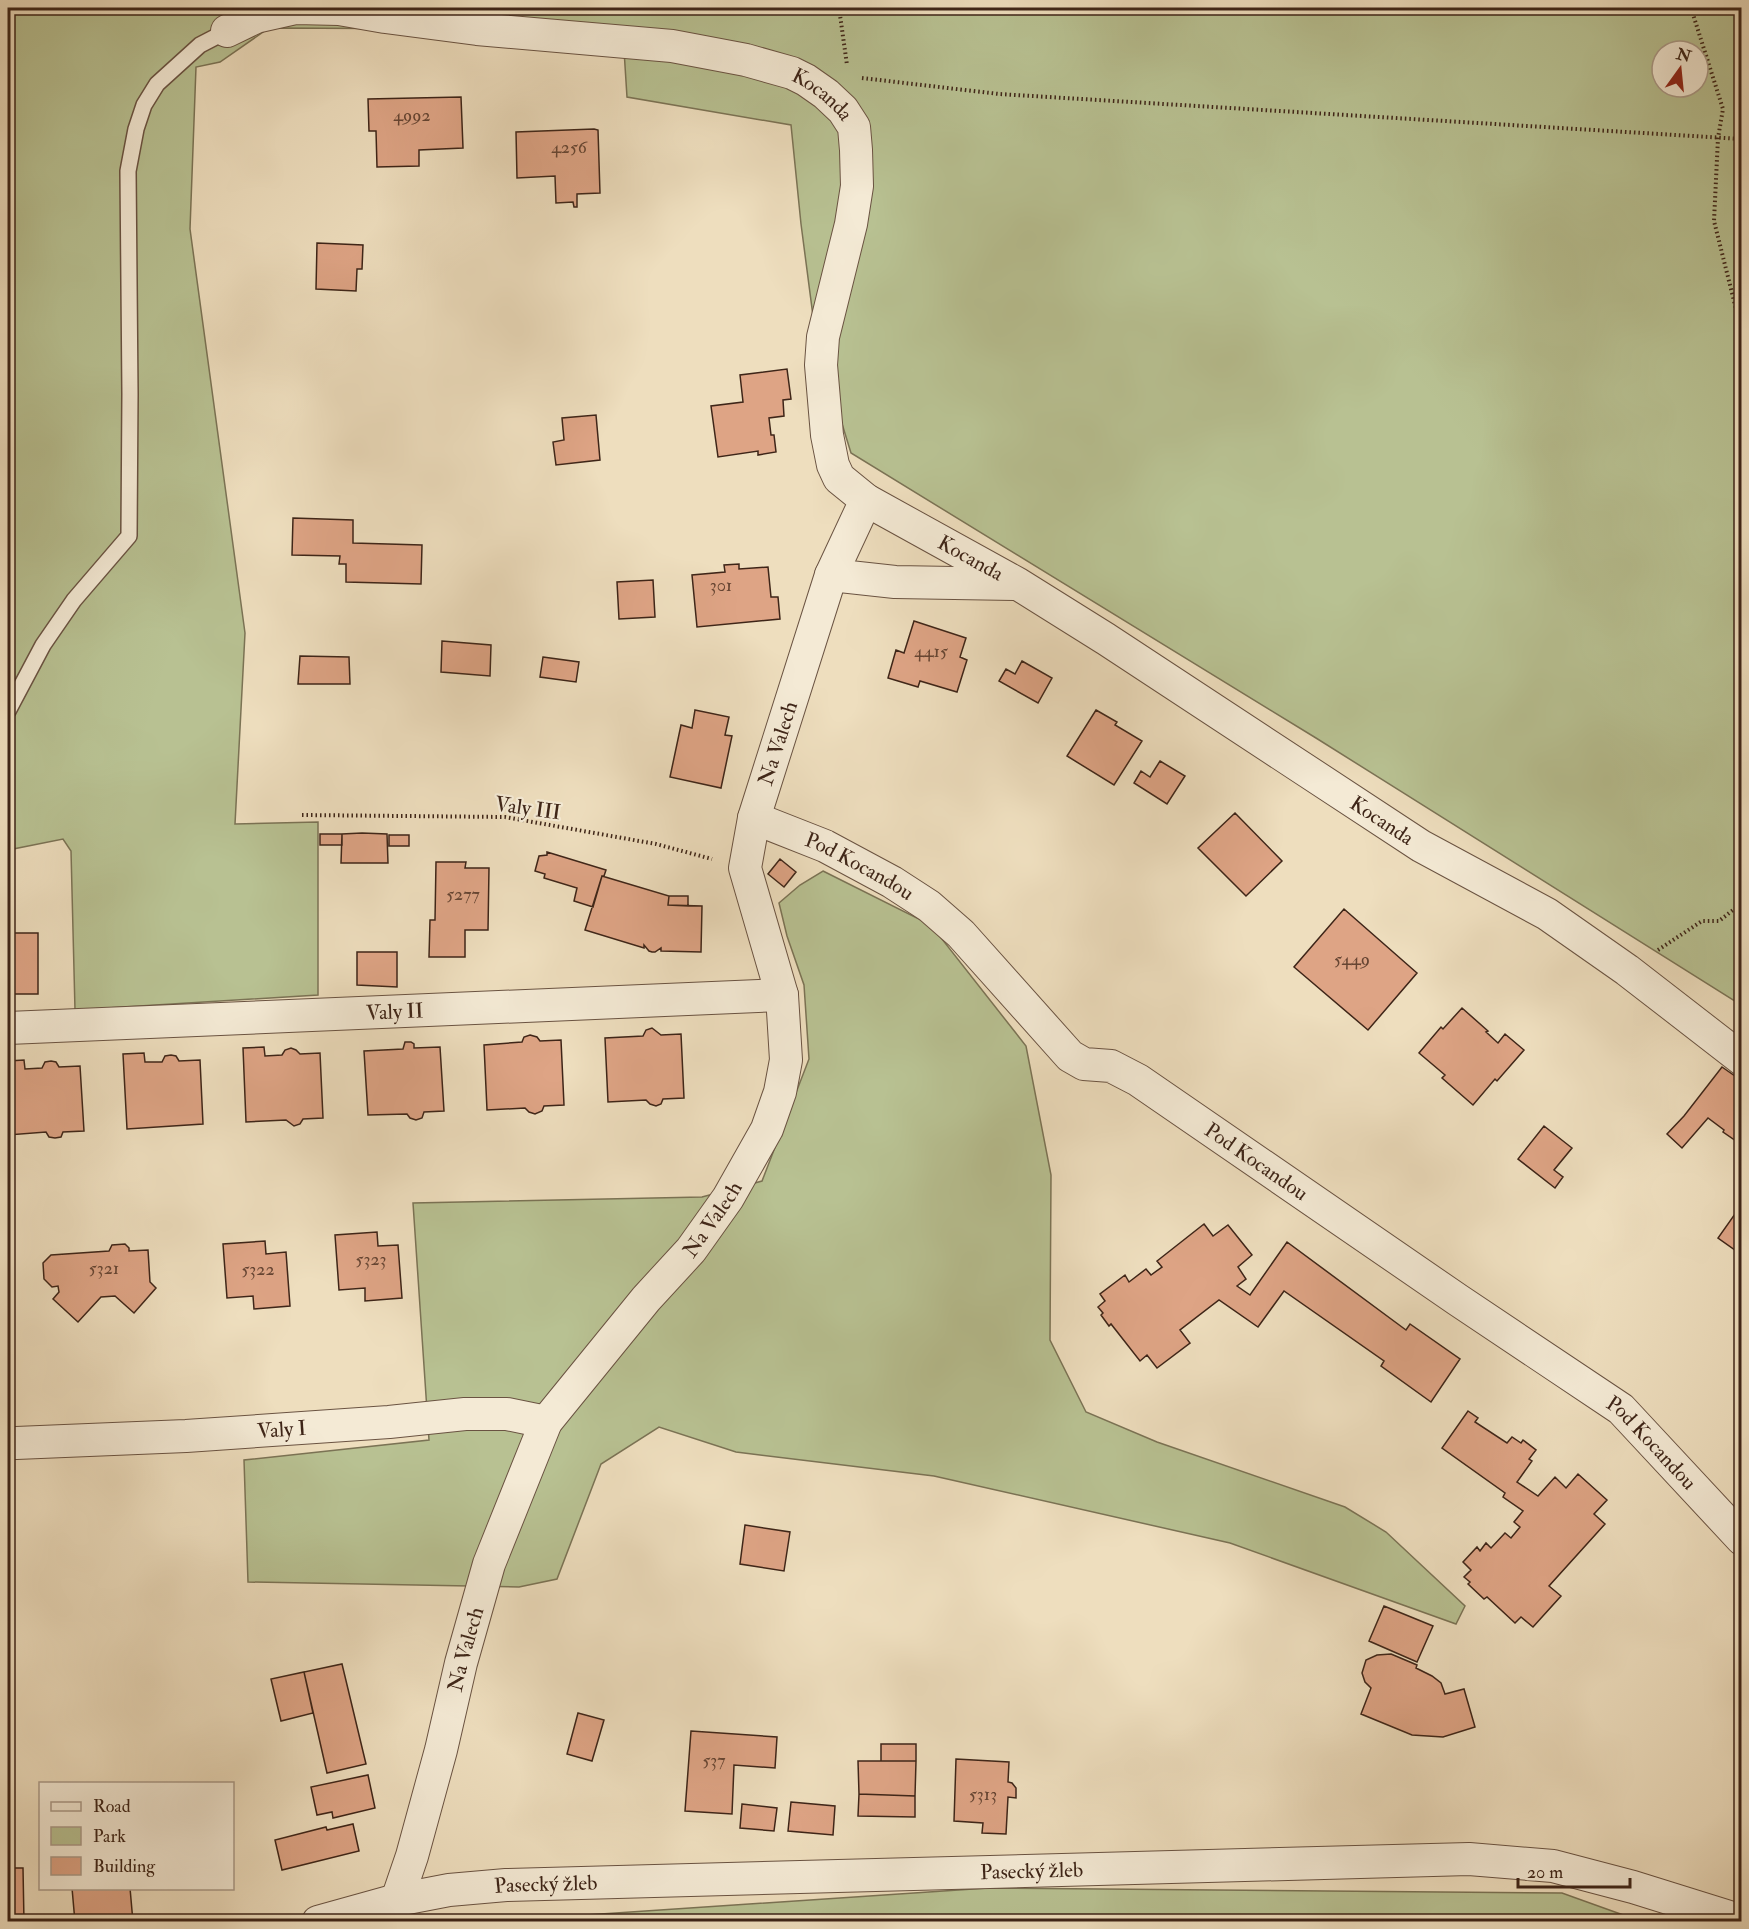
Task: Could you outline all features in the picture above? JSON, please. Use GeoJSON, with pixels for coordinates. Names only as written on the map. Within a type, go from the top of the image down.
{"type":"FeatureCollection","features":[{"type":"Feature","properties":{"kind":"street","name":"Kocanda"},"geometry":{"type":"LineString","coordinates":[[228,31],[256,17],[296,8],[339,9],[477,29],[672,46],[746,60],[792,73],[826,94],[843,110],[854,127],[856,150],[857,186],[851,224],[823,337],[821,365],[827,435],[833,465],[839,478],[866,500],[1018,584],[1106,639],[1420,846],[1547,914],[1627,970],[1742,1059]]}},
{"type":"Feature","properties":{"kind":"street","name":"Na Valech"},"geometry":{"type":"LineString","coordinates":[[397,1900],[412,1856],[441,1750],[461,1663],[489,1564],[546,1422],[646,1299],[691,1250],[728,1198],[767,1129],[780,1092],[786,1060],[782,995],[745,868],[754,818],[831,575],[866,500]]}},
{"type":"Feature","properties":{"kind":"street","name":"Kocanda"},"geometry":{"type":"LineString","coordinates":[[831,575],[895,582],[1018,584]]}},
{"type":"Feature","properties":{"kind":"street","name":"Pod Kocandou"},"geometry":{"type":"LineString","coordinates":[[754,818],[825,846],[892,882],[929,906],[961,934],[1070,1056],[1084,1064],[1111,1066],[1138,1080],[1621,1409],[1742,1539]]}},
{"type":"Feature","properties":{"kind":"street","name":"Valy II"},"geometry":{"type":"LineString","coordinates":[[8,1028],[782,995]]}},
{"type":"Feature","properties":{"kind":"street","name":"Valy I"},"geometry":{"type":"LineString","coordinates":[[16,1443],[186,1436],[389,1422],[465,1414],[507,1414],[546,1422]]}},
{"type":"Feature","properties":{"kind":"street","name":"Pasecký žleb"},"geometry":{"type":"LineString","coordinates":[[318,1922],[397,1900],[449,1890],[506,1885],[1469,1859],[1553,1866],[1634,1887],[1742,1921]]}},
{"type":"Feature","properties":{"kind":"lane"},"geometry":{"type":"LineString","coordinates":[[8,711],[49,636],[74,600],[129,536],[128,171],[136,129],[144,105],[157,84],[200,45],[228,31]]}},
{"type":"Feature","properties":{"kind":"path"},"geometry":{"type":"LineString","coordinates":[[839,8],[849,77],[843,110]]}},
{"type":"Feature","properties":{"kind":"path"},"geometry":{"type":"LineString","coordinates":[[1691,8],[1723,109],[1718,138],[1714,221],[1742,333]]}},
{"type":"Feature","properties":{"kind":"path"},"geometry":{"type":"LineString","coordinates":[[849,77],[999,94],[1742,139]]}},
{"type":"Feature","properties":{"kind":"path","name":"Valy III"},"geometry":{"type":"LineString","coordinates":[[302,816],[505,817],[656,844],[745,868]]}},
{"type":"Feature","properties":{"kind":"path"},"geometry":{"type":"LineString","coordinates":[[1627,970],[1702,921],[1719,921],[1742,903]]}},
{"type":"Feature","properties":{"kind":"green space"},"geometry":{"type":"Polygon","coordinates":[[[8,8],[1741,8],[1741,1005],[1316,738],[851,453],[816,339],[791,125],[627,97],[624,50],[473,29],[269,28],[220,62],[196,67],[190,229],[245,633],[235,824],[318,822],[318,995],[75,1010],[71,851],[63,839],[8,850],[8,8]]]}},
{"type":"Feature","properties":{"kind":"green space"},"geometry":{"type":"Polygon","coordinates":[[[823,871],[931,925],[1026,1046],[1051,1175],[1050,1340],[1086,1412],[1157,1442],[1345,1507],[1386,1532],[1465,1606],[1456,1624],[1230,1543],[934,1476],[736,1452],[659,1427],[601,1464],[557,1579],[519,1587],[248,1582],[244,1460],[429,1440],[413,1203],[702,1197],[762,1181],[809,1059],[804,985],[787,936],[779,903],[800,885],[823,871]]]}},
{"type":"Feature","properties":{"kind":"green space"},"geometry":{"type":"Polygon","coordinates":[[[988,1888],[1562,1893],[1640,1921],[495,1921],[988,1888]]]}},
{"type":"Feature","properties":{"kind":"building"},"geometry":{"type":"Polygon","coordinates":[[[461,97],[463,148],[419,150],[419,166],[377,167],[376,131],[369,131],[368,99],[461,97]]]}},
{"type":"Feature","properties":{"kind":"building"},"geometry":{"type":"Polygon","coordinates":[[[598,130],[600,193],[577,194],[577,207],[574,207],[573,202],[556,203],[555,176],[517,178],[516,132],[598,130]]]}},
{"type":"Feature","properties":{"kind":"building"},"geometry":{"type":"Polygon","coordinates":[[[317,243],[363,245],[362,269],[357,269],[356,291],[316,289],[317,243]]]}},
{"type":"Feature","properties":{"kind":"building"},"geometry":{"type":"Polygon","coordinates":[[[787,369],[791,399],[783,400],[784,416],[769,418],[776,452],[758,455],[758,451],[718,457],[711,406],[743,402],[740,375],[787,369]]]}},
{"type":"Feature","properties":{"kind":"building"},"geometry":{"type":"Polygon","coordinates":[[[596,415],[600,460],[556,465],[553,442],[564,440],[562,418],[596,415]]]}},
{"type":"Feature","properties":{"kind":"building"},"geometry":{"type":"Polygon","coordinates":[[[293,518],[353,520],[353,543],[422,545],[421,584],[346,582],[346,564],[339,564],[340,556],[292,555],[293,518]]]}},
{"type":"Feature","properties":{"kind":"building"},"geometry":{"type":"Polygon","coordinates":[[[739,564],[739,569],[768,567],[771,597],[778,597],[780,619],[697,627],[692,575],[725,572],[724,565],[739,564]]]}},
{"type":"Feature","properties":{"kind":"building"},"geometry":{"type":"Polygon","coordinates":[[[653,580],[655,617],[619,619],[617,582],[653,580]]]}},
{"type":"Feature","properties":{"kind":"building"},"geometry":{"type":"Polygon","coordinates":[[[914,621],[966,638],[960,657],[967,660],[957,692],[920,681],[918,687],[888,678],[896,650],[904,653],[914,621]]]}},
{"type":"Feature","properties":{"kind":"building"},"geometry":{"type":"Polygon","coordinates":[[[442,641],[491,645],[490,676],[441,672],[442,641]]]}},
{"type":"Feature","properties":{"kind":"building"},"geometry":{"type":"Polygon","coordinates":[[[300,656],[349,657],[350,684],[298,684],[300,656]]]}},
{"type":"Feature","properties":{"kind":"building"},"geometry":{"type":"Polygon","coordinates":[[[543,657],[579,662],[576,682],[540,677],[543,657]]]}},
{"type":"Feature","properties":{"kind":"building"},"geometry":{"type":"Polygon","coordinates":[[[1022,661],[1052,678],[1038,703],[999,681],[1006,669],[1015,674],[1022,661]]]}},
{"type":"Feature","properties":{"kind":"building"},"geometry":{"type":"Polygon","coordinates":[[[695,710],[729,717],[725,735],[732,736],[721,788],[670,777],[681,725],[692,728],[695,710]]]}},
{"type":"Feature","properties":{"kind":"building"},"geometry":{"type":"Polygon","coordinates":[[[1096,710],[1117,722],[1115,725],[1142,741],[1114,785],[1067,756],[1096,710]]]}},
{"type":"Feature","properties":{"kind":"building"},"geometry":{"type":"Polygon","coordinates":[[[1160,761],[1185,776],[1167,804],[1134,783],[1141,771],[1150,777],[1160,761]]]}},
{"type":"Feature","properties":{"kind":"building"},"geometry":{"type":"Polygon","coordinates":[[[1235,813],[1282,861],[1246,896],[1198,848],[1235,813]]]}},
{"type":"Feature","properties":{"kind":"building"},"geometry":{"type":"Polygon","coordinates":[[[320,834],[342,834],[342,845],[320,845],[320,834]]]}},
{"type":"Feature","properties":{"kind":"building"},"geometry":{"type":"Polygon","coordinates":[[[342,834],[387,834],[388,863],[341,863],[342,834]]]}},
{"type":"Feature","properties":{"kind":"building"},"geometry":{"type":"Polygon","coordinates":[[[389,835],[409,835],[409,846],[389,846],[389,835]]]}},
{"type":"Feature","properties":{"kind":"building"},"geometry":{"type":"Polygon","coordinates":[[[547,852],[606,870],[593,907],[574,901],[577,888],[544,878],[545,874],[535,871],[539,856],[547,855],[547,852]]]}},
{"type":"Feature","properties":{"kind":"building"},"geometry":{"type":"Polygon","coordinates":[[[780,859],[796,872],[784,887],[768,874],[780,859]]]}},
{"type":"Feature","properties":{"kind":"building"},"geometry":{"type":"Polygon","coordinates":[[[436,862],[466,862],[465,868],[489,868],[488,930],[465,930],[465,957],[429,957],[430,920],[435,920],[436,862]]]}},
{"type":"Feature","properties":{"kind":"building"},"geometry":{"type":"Polygon","coordinates":[[[602,876],[669,896],[668,905],[702,906],[701,952],[661,951],[661,948],[652,952],[644,945],[644,948],[585,930],[602,876]]]}},
{"type":"Feature","properties":{"kind":"building"},"geometry":{"type":"Polygon","coordinates":[[[669,896],[688,896],[688,906],[668,905],[669,896]]]}},
{"type":"Feature","properties":{"kind":"building"},"geometry":{"type":"Polygon","coordinates":[[[1344,909],[1417,973],[1368,1030],[1294,967],[1344,909]]]}},
{"type":"Feature","properties":{"kind":"building"},"geometry":{"type":"Polygon","coordinates":[[[8,933],[38,933],[38,994],[8,994],[8,933]]]}},
{"type":"Feature","properties":{"kind":"building"},"geometry":{"type":"Polygon","coordinates":[[[357,952],[397,952],[397,987],[357,985],[357,952]]]}},
{"type":"Feature","properties":{"kind":"building"},"geometry":{"type":"Polygon","coordinates":[[[1462,1008],[1498,1043],[1505,1034],[1524,1050],[1473,1105],[1442,1078],[1445,1075],[1419,1053],[1441,1027],[1443,1029],[1462,1008]]]}},
{"type":"Feature","properties":{"kind":"building"},"geometry":{"type":"Polygon","coordinates":[[[652,1028],[661,1035],[681,1034],[684,1098],[663,1099],[661,1104],[656,1106],[646,1100],[608,1102],[605,1038],[643,1036],[646,1030],[652,1028]]]}},
{"type":"Feature","properties":{"kind":"building"},"geometry":{"type":"Polygon","coordinates":[[[530,1035],[537,1037],[540,1041],[561,1040],[564,1105],[544,1106],[542,1111],[535,1114],[525,1108],[487,1110],[484,1045],[522,1042],[524,1037],[530,1035]]]}},
{"type":"Feature","properties":{"kind":"building"},"geometry":{"type":"Polygon","coordinates":[[[405,1042],[414,1044],[414,1048],[440,1047],[444,1111],[424,1112],[422,1118],[416,1120],[407,1114],[368,1115],[364,1051],[403,1049],[405,1042]]]}},
{"type":"Feature","properties":{"kind":"building"},"geometry":{"type":"Polygon","coordinates":[[[264,1047],[265,1056],[282,1055],[285,1050],[291,1048],[300,1054],[320,1053],[323,1118],[303,1119],[300,1124],[294,1126],[286,1120],[246,1122],[243,1048],[264,1047]]]}},
{"type":"Feature","properties":{"kind":"building"},"geometry":{"type":"Polygon","coordinates":[[[144,1053],[145,1062],[162,1062],[165,1056],[171,1055],[176,1056],[179,1061],[200,1060],[203,1124],[127,1129],[123,1054],[144,1053]]]}},
{"type":"Feature","properties":{"kind":"building"},"geometry":{"type":"Polygon","coordinates":[[[24,1060],[25,1069],[42,1068],[45,1062],[51,1061],[56,1062],[59,1067],[80,1066],[84,1131],[63,1132],[61,1137],[55,1138],[49,1137],[46,1132],[8,1135],[8,1061],[24,1060]]]}},
{"type":"Feature","properties":{"kind":"building"},"geometry":{"type":"Polygon","coordinates":[[[1722,1067],[1742,1081],[1742,1145],[1708,1118],[1682,1148],[1667,1134],[1722,1067]]]}},
{"type":"Feature","properties":{"kind":"building"},"geometry":{"type":"Polygon","coordinates":[[[1544,1126],[1572,1148],[1554,1170],[1563,1177],[1555,1188],[1518,1159],[1544,1126]]]}},
{"type":"Feature","properties":{"kind":"building"},"geometry":{"type":"Polygon","coordinates":[[[1742,1204],[1742,1255],[1718,1238],[1742,1204]]]}},
{"type":"Feature","properties":{"kind":"building"},"geometry":{"type":"Polygon","coordinates":[[[1204,1224],[1213,1236],[1228,1225],[1252,1255],[1238,1267],[1246,1279],[1237,1286],[1250,1295],[1287,1242],[1406,1330],[1410,1324],[1460,1359],[1431,1402],[1381,1366],[1384,1361],[1284,1291],[1258,1327],[1219,1300],[1180,1330],[1190,1343],[1157,1368],[1147,1355],[1140,1361],[1111,1324],[1109,1326],[1101,1315],[1103,1313],[1098,1307],[1105,1301],[1100,1294],[1125,1275],[1129,1282],[1146,1269],[1151,1275],[1162,1267],[1157,1261],[1204,1224]]]}},
{"type":"Feature","properties":{"kind":"building"},"geometry":{"type":"Polygon","coordinates":[[[377,1232],[378,1246],[398,1245],[402,1298],[365,1301],[365,1288],[339,1290],[335,1235],[377,1232]]]}},
{"type":"Feature","properties":{"kind":"building"},"geometry":{"type":"Polygon","coordinates":[[[265,1241],[266,1254],[286,1252],[290,1306],[254,1309],[253,1296],[227,1298],[223,1244],[265,1241]]]}},
{"type":"Feature","properties":{"kind":"building"},"geometry":{"type":"Polygon","coordinates":[[[125,1244],[129,1251],[148,1250],[150,1282],[156,1288],[134,1313],[115,1296],[101,1297],[78,1322],[53,1299],[59,1292],[58,1286],[52,1287],[44,1279],[43,1263],[51,1255],[109,1251],[112,1245],[125,1244]]]}},
{"type":"Feature","properties":{"kind":"building"},"geometry":{"type":"Polygon","coordinates":[[[1468,1411],[1478,1418],[1475,1422],[1507,1443],[1512,1437],[1521,1443],[1523,1440],[1536,1450],[1529,1459],[1532,1461],[1517,1482],[1538,1496],[1555,1477],[1566,1488],[1578,1474],[1607,1500],[1594,1514],[1605,1524],[1549,1586],[1561,1596],[1533,1627],[1521,1617],[1515,1623],[1487,1597],[1484,1599],[1464,1577],[1471,1570],[1463,1562],[1477,1547],[1480,1551],[1486,1543],[1491,1548],[1505,1533],[1511,1538],[1520,1527],[1514,1522],[1523,1511],[1503,1497],[1505,1493],[1442,1448],[1468,1411]]]}},
{"type":"Feature","properties":{"kind":"building"},"geometry":{"type":"Polygon","coordinates":[[[745,1525],[790,1532],[784,1571],[740,1564],[745,1525]]]}},
{"type":"Feature","properties":{"kind":"building"},"geometry":{"type":"Polygon","coordinates":[[[1384,1606],[1433,1626],[1417,1662],[1369,1641],[1384,1606]]]}},
{"type":"Feature","properties":{"kind":"building"},"geometry":{"type":"Polygon","coordinates":[[[1391,1654],[1417,1665],[1416,1668],[1432,1676],[1441,1683],[1445,1694],[1464,1689],[1475,1727],[1443,1737],[1412,1735],[1361,1714],[1371,1688],[1365,1682],[1362,1673],[1366,1660],[1377,1655],[1391,1654]]]}},
{"type":"Feature","properties":{"kind":"building"},"geometry":{"type":"Polygon","coordinates":[[[342,1664],[366,1764],[327,1773],[304,1672],[342,1664]]]}},
{"type":"Feature","properties":{"kind":"building"},"geometry":{"type":"Polygon","coordinates":[[[304,1672],[313,1713],[281,1721],[271,1679],[304,1672]]]}},
{"type":"Feature","properties":{"kind":"building"},"geometry":{"type":"Polygon","coordinates":[[[578,1713],[604,1720],[592,1761],[567,1754],[578,1713]]]}},
{"type":"Feature","properties":{"kind":"building"},"geometry":{"type":"Polygon","coordinates":[[[691,1731],[777,1737],[775,1768],[734,1765],[732,1814],[685,1811],[691,1731]]]}},
{"type":"Feature","properties":{"kind":"building"},"geometry":{"type":"Polygon","coordinates":[[[881,1744],[916,1744],[916,1761],[881,1761],[881,1744]]]}},
{"type":"Feature","properties":{"kind":"building"},"geometry":{"type":"Polygon","coordinates":[[[956,1759],[1009,1762],[1008,1782],[1016,1788],[1016,1798],[1008,1797],[1006,1834],[982,1833],[983,1823],[954,1821],[956,1759]]]}},
{"type":"Feature","properties":{"kind":"building"},"geometry":{"type":"Polygon","coordinates":[[[858,1761],[916,1761],[915,1796],[859,1794],[858,1761]]]}},
{"type":"Feature","properties":{"kind":"building"},"geometry":{"type":"Polygon","coordinates":[[[368,1775],[375,1808],[333,1818],[332,1812],[317,1815],[311,1787],[368,1775]]]}},
{"type":"Feature","properties":{"kind":"building"},"geometry":{"type":"Polygon","coordinates":[[[859,1794],[915,1796],[915,1817],[858,1816],[859,1794]]]}},
{"type":"Feature","properties":{"kind":"building"},"geometry":{"type":"Polygon","coordinates":[[[791,1802],[835,1806],[833,1835],[788,1831],[791,1802]]]}},
{"type":"Feature","properties":{"kind":"building"},"geometry":{"type":"Polygon","coordinates":[[[742,1804],[777,1808],[774,1831],[740,1828],[742,1804]]]}},
{"type":"Feature","properties":{"kind":"building"},"geometry":{"type":"Polygon","coordinates":[[[353,1824],[359,1851],[282,1870],[275,1840],[326,1827],[327,1830],[353,1824]]]}},
{"type":"Feature","properties":{"kind":"building"},"geometry":{"type":"Polygon","coordinates":[[[8,1868],[23,1868],[24,1922],[8,1922],[8,1868]]]}},
{"type":"Feature","properties":{"kind":"building"},"geometry":{"type":"Polygon","coordinates":[[[72,1890],[130,1890],[133,1922],[75,1922],[72,1890]]]}}]}
